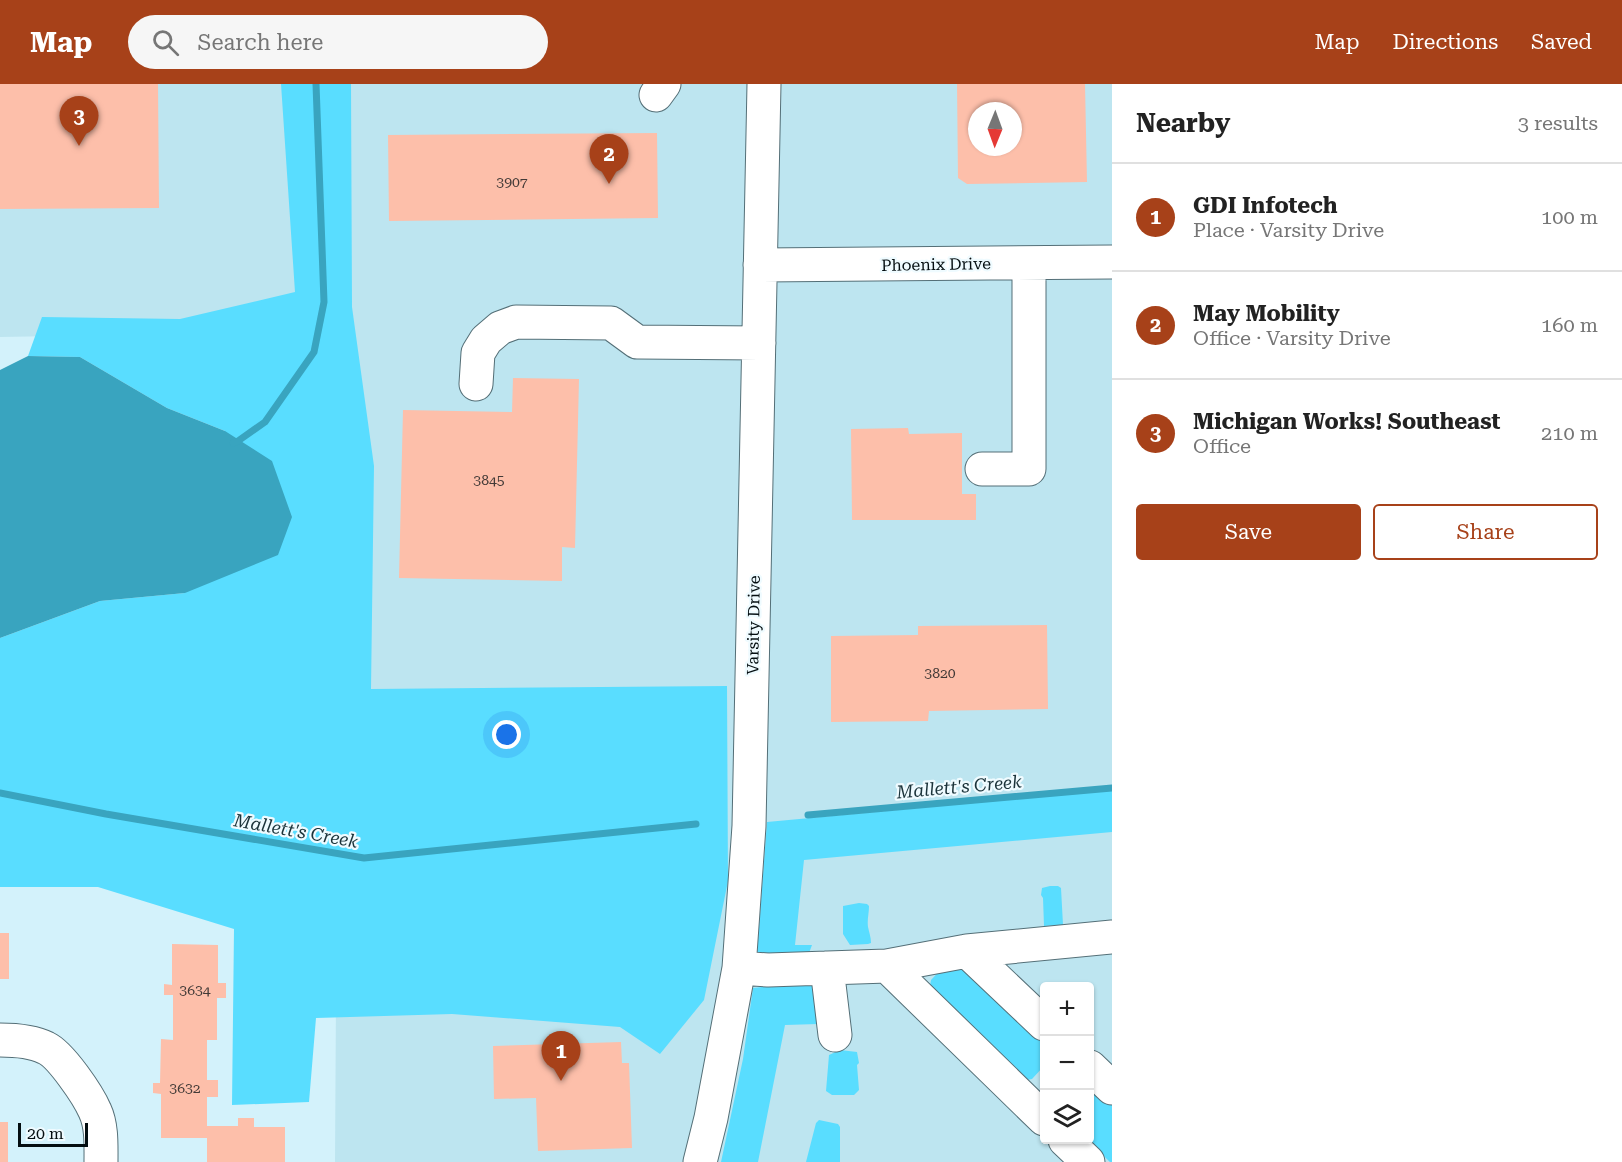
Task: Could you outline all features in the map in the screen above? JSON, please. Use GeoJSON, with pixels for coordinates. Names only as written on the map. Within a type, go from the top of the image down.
{"type":"FeatureCollection","features":[{"type":"Feature","properties":{"kind":"street","name":"Varsity Drive"},"geometry":{"type":"LineString","coordinates":[[700,1162],[711,1118],[739,968],[749,826],[764,84]]}},
{"type":"Feature","properties":{"kind":"street","name":"Phoenix Drive"},"geometry":{"type":"LineString","coordinates":[[760,265],[1112,262]]}},
{"type":"Feature","properties":{"kind":"street"},"geometry":{"type":"LineString","coordinates":[[982,469],[1029,469],[1029,263]]}},
{"type":"Feature","properties":{"kind":"street"},"geometry":{"type":"LineString","coordinates":[[476,384],[478,353],[486,340],[500,328],[516,322],[611,323],[637,342],[759,342]]}},
{"type":"Feature","properties":{"kind":"street"},"geometry":{"type":"LineString","coordinates":[[739,968],[768,970],[887,966],[967,951],[1112,937]]}},
{"type":"Feature","properties":{"kind":"street"},"geometry":{"type":"LineString","coordinates":[[967,951],[1040,1020]]}},
{"type":"Feature","properties":{"kind":"street"},"geometry":{"type":"LineString","coordinates":[[887,966],[1039,1102]]}},
{"type":"Feature","properties":{"kind":"street"},"geometry":{"type":"LineString","coordinates":[[827,968],[835,1035]]}},
{"type":"Feature","properties":{"kind":"street"},"geometry":{"type":"LineString","coordinates":[[0,1040],[20,1040],[47,1048],[72,1073],[95,1111],[101,1138],[101,1162]]}},
{"type":"Feature","properties":{"kind":"street"},"geometry":{"type":"LineString","coordinates":[[1094,1071],[1112,1088]]}},
{"type":"Feature","properties":{"kind":"street"},"geometry":{"type":"LineString","coordinates":[[1069,1144],[1088,1162]]}},
{"type":"Feature","properties":{"kind":"shaded area"},"geometry":{"type":"Polygon","coordinates":[[[0,84],[1112,84],[1112,1162],[335,1162],[340,331],[0,337],[0,84]]]}},
{"type":"Feature","properties":{"kind":"shaded area"},"geometry":{"type":"Polygon","coordinates":[[[281,84],[351,84],[352,307],[374,466],[371,689],[727,686],[728,881],[704,1000],[660,1054],[620,1027],[452,1014],[316,1018],[309,1102],[232,1105],[234,929],[98,887],[0,887],[0,638],[100,601],[185,593],[225,431],[167,408],[80,357],[28,356],[42,317],[180,319],[295,292],[281,84]]]}},
{"type":"Feature","properties":{"kind":"shaded area"},"geometry":{"type":"Polygon","coordinates":[[[28,356],[80,357],[167,408],[225,431],[272,461],[292,517],[278,555],[185,593],[100,601],[0,638],[0,370],[28,356]]]}},
{"type":"Feature","properties":{"kind":"shaded area"},"geometry":{"type":"Polygon","coordinates":[[[1112,790],[1112,832],[804,860],[795,945],[812,945],[809,953],[804,956],[757,954],[767,822],[1112,790]]]}},
{"type":"Feature","properties":{"kind":"shaded area"},"geometry":{"type":"Polygon","coordinates":[[[1050,886],[1061,888],[1063,925],[1044,926],[1042,888],[1050,886]]]}},
{"type":"Feature","properties":{"kind":"shaded area"},"geometry":{"type":"Polygon","coordinates":[[[859,903],[869,906],[868,924],[871,943],[850,945],[843,934],[843,906],[859,903]]]}},
{"type":"Feature","properties":{"kind":"shaded area"},"geometry":{"type":"Polygon","coordinates":[[[964,962],[1040,1034],[1040,1070],[1032,1079],[1027,1080],[930,986],[931,980],[946,964],[964,962]]]}},
{"type":"Feature","properties":{"kind":"shaded area"},"geometry":{"type":"Polygon","coordinates":[[[820,983],[818,1024],[785,1025],[758,1162],[721,1162],[743,1059],[753,988],[820,983]]]}},
{"type":"Feature","properties":{"kind":"shaded area"},"geometry":{"type":"Polygon","coordinates":[[[840,1050],[857,1052],[859,1090],[854,1095],[832,1095],[826,1091],[829,1055],[840,1050]]]}},
{"type":"Feature","properties":{"kind":"shaded area"},"geometry":{"type":"Polygon","coordinates":[[[1094,1087],[1112,1105],[1112,1162],[1091,1144],[1094,1144],[1094,1087]]]}},
{"type":"Feature","properties":{"kind":"shaded area"},"geometry":{"type":"Polygon","coordinates":[[[819,1120],[838,1124],[840,1127],[840,1162],[806,1162],[816,1123],[819,1120]]]}},
{"type":"Feature","properties":{"kind":"building"},"geometry":{"type":"Polygon","coordinates":[[[0,84],[158,84],[159,208],[0,209],[0,84]]]}},
{"type":"Feature","properties":{"kind":"building"},"geometry":{"type":"Polygon","coordinates":[[[957,84],[1085,84],[1087,182],[967,184],[958,178],[957,84]]]}},
{"type":"Feature","properties":{"kind":"building"},"geometry":{"type":"Polygon","coordinates":[[[657,133],[658,218],[389,221],[388,135],[657,133]]]}},
{"type":"Feature","properties":{"kind":"building"},"geometry":{"type":"Polygon","coordinates":[[[513,378],[579,379],[575,548],[562,547],[562,581],[399,578],[403,410],[512,412],[513,378]]]}},
{"type":"Feature","properties":{"kind":"building"},"geometry":{"type":"Polygon","coordinates":[[[908,428],[909,434],[962,433],[962,494],[976,494],[976,520],[852,520],[851,429],[908,428]]]}},
{"type":"Feature","properties":{"kind":"building"},"geometry":{"type":"Polygon","coordinates":[[[1047,625],[1048,709],[929,711],[928,721],[831,722],[831,636],[918,635],[918,626],[1047,625]]]}},
{"type":"Feature","properties":{"kind":"building"},"geometry":{"type":"Polygon","coordinates":[[[0,933],[9,933],[9,979],[0,979],[0,933]]]}},
{"type":"Feature","properties":{"kind":"building"},"geometry":{"type":"Polygon","coordinates":[[[172,944],[218,945],[218,983],[226,983],[226,998],[217,998],[217,1040],[207,1040],[207,1080],[218,1080],[218,1097],[207,1097],[207,1126],[238,1126],[238,1118],[254,1118],[254,1127],[285,1127],[285,1162],[207,1162],[207,1138],[161,1138],[161,1094],[153,1093],[153,1083],[160,1083],[161,1039],[173,1040],[173,995],[164,995],[164,984],[172,985],[172,944]]]}},
{"type":"Feature","properties":{"kind":"building"},"geometry":{"type":"Polygon","coordinates":[[[621,1042],[622,1063],[629,1063],[632,1148],[538,1151],[536,1098],[494,1099],[493,1046],[621,1042]]]}},
{"type":"Feature","properties":{"kind":"building"},"geometry":{"type":"Polygon","coordinates":[[[0,1122],[8,1122],[8,1162],[0,1162],[0,1122]]]}},
{"type":"Feature","properties":{"kind":"waterway"},"geometry":{"type":"LineString","coordinates":[[233,443],[265,422],[314,352],[324,302],[316,84]]}},
{"type":"Feature","properties":{"kind":"waterway","name":"Mallett's Creek"},"geometry":{"type":"LineString","coordinates":[[808,815],[1112,788]]}},
{"type":"Feature","properties":{"kind":"waterway","name":"Mallett's Creek"},"geometry":{"type":"LineString","coordinates":[[0,793],[106,814],[364,858],[696,824]]}},
{"type":"Feature","properties":{"kind":"place","name":"Michigan Works! Southeast"},"geometry":{"type":"Point","coordinates":[79,146]}},
{"type":"Feature","properties":{"kind":"place","name":"May Mobility"},"geometry":{"type":"Point","coordinates":[609,184]}},
{"type":"Feature","properties":{"kind":"place","name":"GDI Infotech"},"geometry":{"type":"Point","coordinates":[561,1081]}}]}
